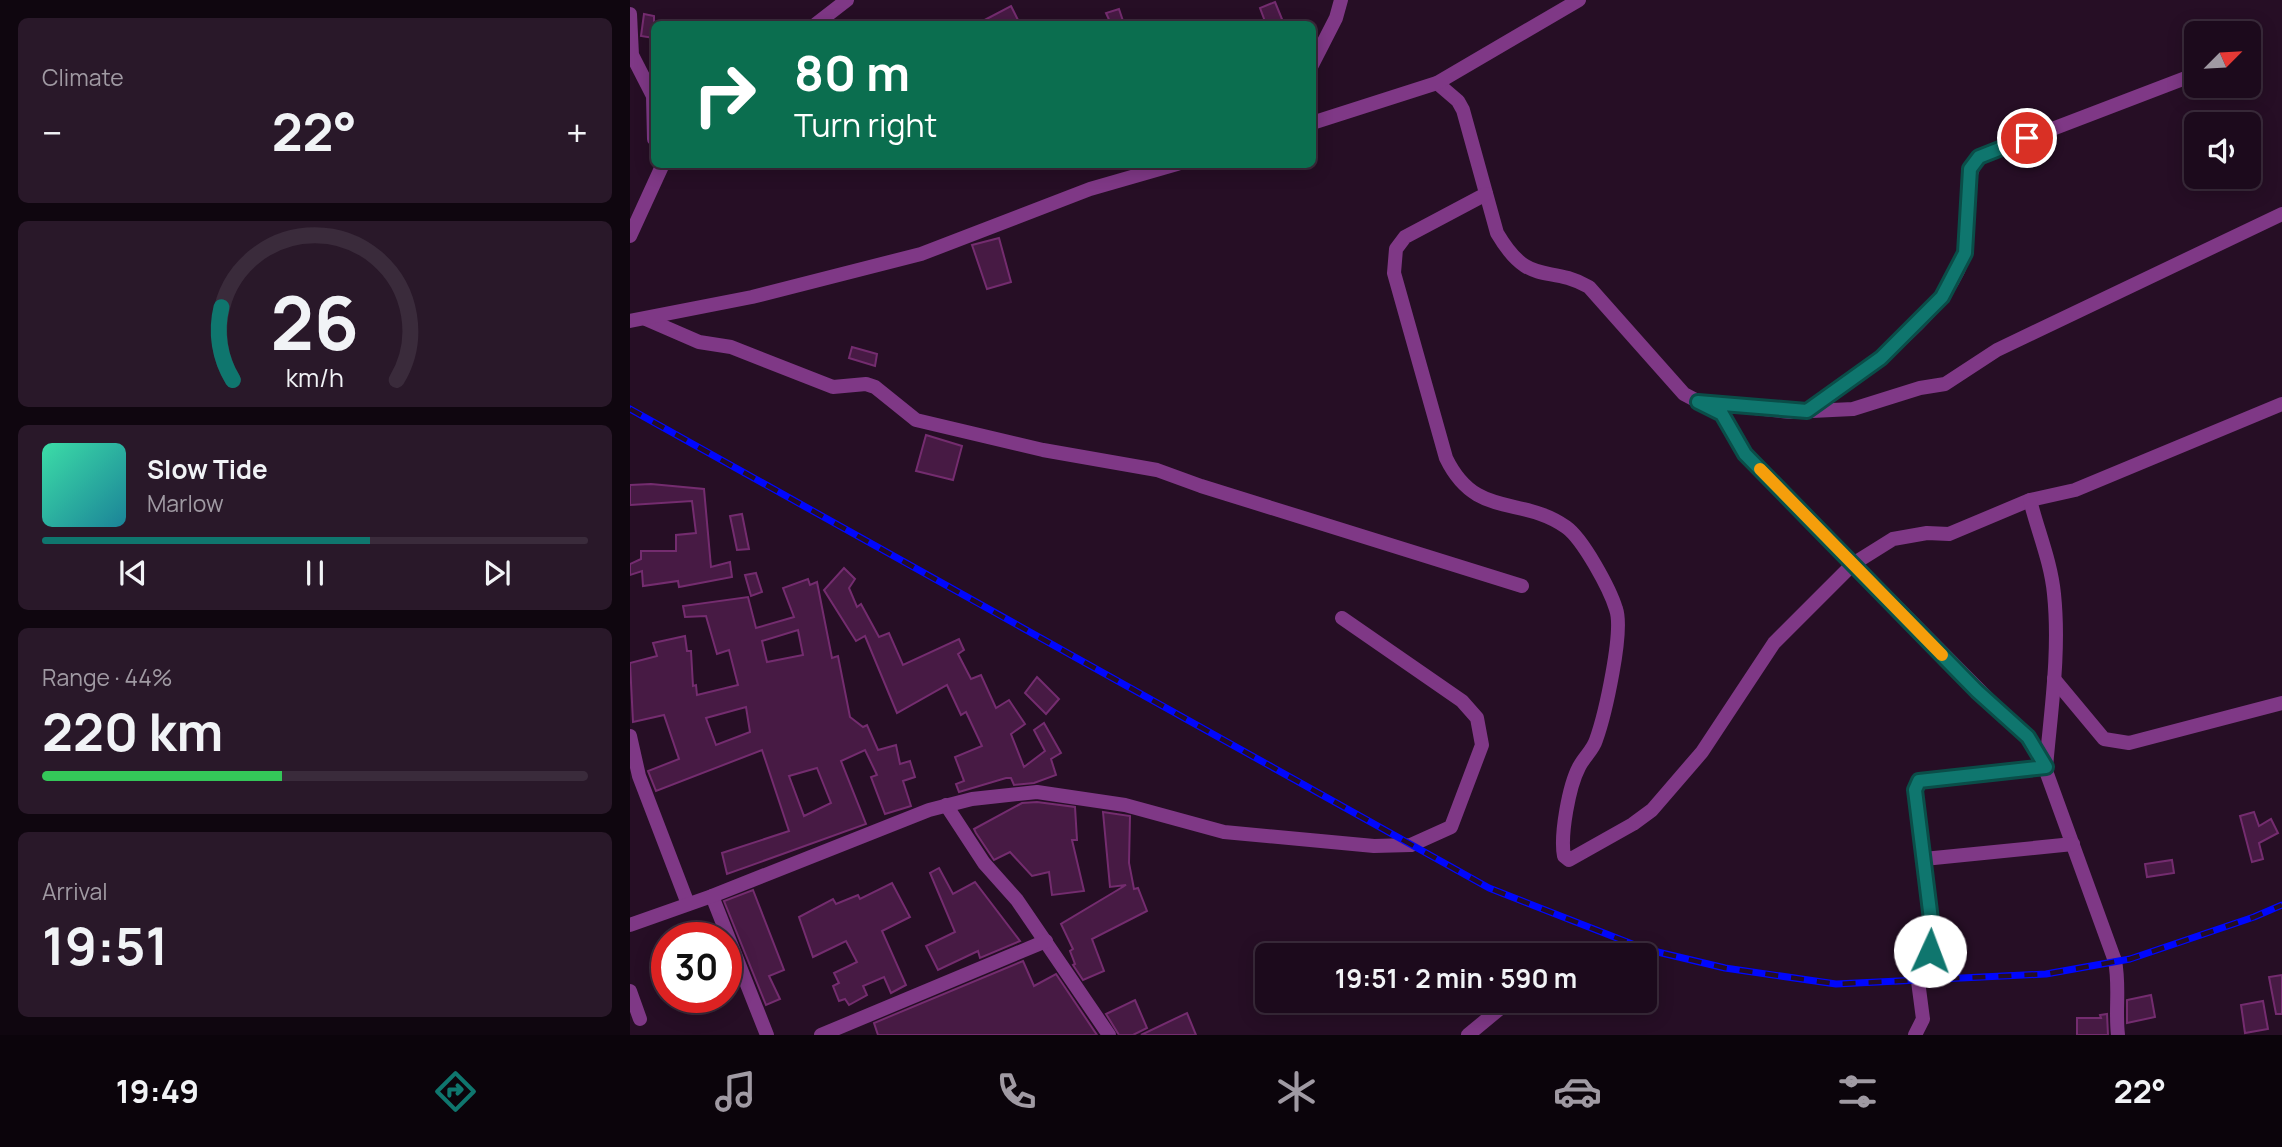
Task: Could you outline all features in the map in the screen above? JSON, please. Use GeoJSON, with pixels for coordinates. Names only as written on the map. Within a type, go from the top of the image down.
{"type":"FeatureCollection","features":[{"type":"Feature","properties":{"kind":"street"},"geometry":{"type":"LineString","coordinates":[[820,21],[847,0]]}},
{"type":"Feature","properties":{"kind":"street"},"geometry":{"type":"LineString","coordinates":[[1316,57],[1336,18],[1341,0]]}},
{"type":"Feature","properties":{"kind":"street"},"geometry":{"type":"LineString","coordinates":[[1316,122],[1437,83],[1580,0]]}},
{"type":"Feature","properties":{"kind":"street"},"geometry":{"type":"LineString","coordinates":[[630,14],[632,55],[651,92]]}},
{"type":"Feature","properties":{"kind":"street"},"geometry":{"type":"LineString","coordinates":[[1807,411],[1881,358],[1942,297],[1965,253],[1970,169],[1979,157],[2184,79]]}},
{"type":"Feature","properties":{"kind":"street"},"geometry":{"type":"LineString","coordinates":[[1437,83],[1458,101],[1463,110],[1497,233],[1521,265],[1538,274],[1579,281],[1589,287],[1684,394],[1722,414],[1745,454],[1977,691],[2028,737],[2046,767],[2115,961],[2118,978],[2115,1003],[2119,1035]]}},
{"type":"Feature","properties":{"kind":"street"},"geometry":{"type":"LineString","coordinates":[[630,236],[659,168]]}},
{"type":"Feature","properties":{"kind":"street"},"geometry":{"type":"LineString","coordinates":[[630,321],[920,254],[1090,189],[1163,168]]}},
{"type":"Feature","properties":{"kind":"street"},"geometry":{"type":"LineString","coordinates":[[1486,194],[1405,237],[1396,249],[1394,273],[1446,458],[1454,474],[1471,493],[1553,519],[1569,528],[1582,544],[1616,608],[1618,645],[1597,739],[1577,770],[1562,836],[1564,856],[1569,860],[1633,824],[1652,810],[1702,752],[1774,643],[1853,564],[1893,539],[1927,533],[1949,534],[2030,500],[2075,490],[2282,404]]}},
{"type":"Feature","properties":{"kind":"street"},"geometry":{"type":"LineString","coordinates":[[1698,402],[1807,411],[1853,409],[1920,388],[1945,384],[1997,350],[2282,214]]}},
{"type":"Feature","properties":{"kind":"street"},"geometry":{"type":"LineString","coordinates":[[646,319],[699,342],[731,347],[833,387],[866,384],[875,387],[916,420],[1043,450],[1157,470],[1522,586]]}},
{"type":"Feature","properties":{"kind":"street"},"geometry":{"type":"LineString","coordinates":[[2030,500],[2047,554],[2054,593],[2054,679],[2046,767]]}},
{"type":"Feature","properties":{"kind":"street"},"geometry":{"type":"LineString","coordinates":[[630,925],[946,805],[1037,792],[1125,805],[1224,832],[1374,846],[1411,845],[1451,827],[1482,745],[1477,718],[1462,701],[1342,618]]}},
{"type":"Feature","properties":{"kind":"street"},"geometry":{"type":"LineString","coordinates":[[2054,679],[2104,739],[2129,743],[2282,703]]}},
{"type":"Feature","properties":{"kind":"street"},"geometry":{"type":"LineString","coordinates":[[630,736],[639,776],[688,904]]}},
{"type":"Feature","properties":{"kind":"street"},"geometry":{"type":"LineString","coordinates":[[1915,1035],[1923,1020],[1918,981],[1920,963],[1934,944],[1915,790],[1919,781],[2046,767]]}},
{"type":"Feature","properties":{"kind":"street"},"geometry":{"type":"LineString","coordinates":[[946,805],[984,863],[1017,900],[1109,1035]]}},
{"type":"Feature","properties":{"kind":"street"},"geometry":{"type":"LineString","coordinates":[[1924,859],[2073,844]]}},
{"type":"Feature","properties":{"kind":"street"},"geometry":{"type":"LineString","coordinates":[[712,896],[767,1035]]}},
{"type":"Feature","properties":{"kind":"street"},"geometry":{"type":"LineString","coordinates":[[821,1035],[1046,941]]}},
{"type":"Feature","properties":{"kind":"street"},"geometry":{"type":"LineString","coordinates":[[630,991],[640,1019]]}},
{"type":"Feature","properties":{"kind":"street"},"geometry":{"type":"LineString","coordinates":[[1468,1035],[1495,1013]]}},
{"type":"Feature","properties":{"kind":"building"},"geometry":{"type":"Polygon","coordinates":[[[1275,2],[1283,21],[1265,21],[1260,8],[1275,2]]]}},
{"type":"Feature","properties":{"kind":"building"},"geometry":{"type":"Polygon","coordinates":[[[1011,6],[1018,21],[983,21],[1011,6]]]}},
{"type":"Feature","properties":{"kind":"building"},"geometry":{"type":"Polygon","coordinates":[[[1119,9],[1123,21],[1110,21],[1106,13],[1119,9]]]}},
{"type":"Feature","properties":{"kind":"building"},"geometry":{"type":"Polygon","coordinates":[[[644,14],[654,16],[654,21],[651,21],[651,38],[641,36],[644,14]]]}},
{"type":"Feature","properties":{"kind":"building"},"geometry":{"type":"Polygon","coordinates":[[[999,238],[1011,282],[987,289],[972,245],[999,238]]]}},
{"type":"Feature","properties":{"kind":"building"},"geometry":{"type":"Polygon","coordinates":[[[852,347],[877,354],[875,366],[849,358],[852,347]]]}},
{"type":"Feature","properties":{"kind":"building"},"geometry":{"type":"Polygon","coordinates":[[[926,435],[962,446],[953,480],[916,471],[926,435]]]}},
{"type":"Feature","properties":{"kind":"building"},"geometry":{"type":"Polygon","coordinates":[[[651,484],[704,489],[711,567],[730,562],[732,577],[679,587],[678,581],[643,586],[642,571],[630,575],[630,564],[641,559],[641,551],[676,551],[676,535],[696,533],[692,501],[630,505],[630,485],[651,484]]]}},
{"type":"Feature","properties":{"kind":"building"},"geometry":{"type":"Polygon","coordinates":[[[742,514],[749,549],[737,550],[730,516],[742,514]]]}},
{"type":"Feature","properties":{"kind":"building"},"geometry":{"type":"Polygon","coordinates":[[[844,568],[855,579],[849,588],[857,607],[861,604],[879,637],[889,633],[903,665],[959,639],[964,650],[958,654],[971,679],[981,675],[996,708],[1009,700],[1025,724],[1011,734],[1024,767],[1045,751],[1034,730],[1044,723],[1061,753],[1051,759],[1056,775],[1034,783],[1014,785],[1011,778],[1006,778],[959,792],[956,784],[964,781],[955,757],[982,746],[966,712],[961,715],[947,685],[897,713],[865,636],[856,641],[824,590],[844,568]]]}},
{"type":"Feature","properties":{"kind":"building"},"geometry":{"type":"Polygon","coordinates":[[[756,573],[762,592],[751,596],[745,575],[756,573]]]}},
{"type":"Feature","properties":{"kind":"building"},"geometry":{"type":"Polygon","coordinates":[[[808,579],[810,585],[817,582],[832,658],[838,656],[850,717],[863,727],[867,725],[878,750],[896,745],[900,764],[910,761],[915,777],[903,781],[911,806],[885,814],[871,777],[877,775],[865,750],[841,761],[866,824],[727,874],[722,853],[789,831],[762,750],[656,791],[648,771],[679,759],[664,715],[633,722],[630,663],[657,656],[653,643],[685,636],[687,651],[691,651],[693,686],[696,685],[697,695],[738,685],[729,650],[717,654],[706,616],[685,617],[683,606],[748,597],[756,628],[794,617],[783,588],[808,579]],[[798,630],[762,641],[767,662],[803,655],[798,630]],[[746,707],[706,718],[716,745],[750,732],[746,707]],[[817,768],[789,776],[804,816],[831,803],[817,768]]]}},
{"type":"Feature","properties":{"kind":"building"},"geometry":{"type":"Polygon","coordinates":[[[1037,677],[1059,699],[1046,714],[1025,693],[1037,677]]]}},
{"type":"Feature","properties":{"kind":"building"},"geometry":{"type":"Polygon","coordinates":[[[1037,802],[1075,807],[1077,840],[1072,840],[1084,891],[1052,895],[1049,872],[1032,876],[1010,852],[994,860],[974,829],[1022,803],[1037,802]]]}},
{"type":"Feature","properties":{"kind":"building"},"geometry":{"type":"Polygon","coordinates":[[[1103,812],[1130,816],[1129,863],[1134,889],[1138,888],[1147,911],[1092,939],[1104,971],[1083,980],[1073,965],[1075,964],[1070,951],[1073,949],[1061,924],[1126,885],[1110,887],[1103,812]]]}},
{"type":"Feature","properties":{"kind":"building"},"geometry":{"type":"Polygon","coordinates":[[[2254,812],[2259,826],[2271,819],[2278,833],[2259,843],[2263,859],[2252,862],[2240,816],[2254,812]]]}},
{"type":"Feature","properties":{"kind":"building"},"geometry":{"type":"Polygon","coordinates":[[[2172,860],[2174,873],[2147,877],[2145,864],[2172,860]]]}},
{"type":"Feature","properties":{"kind":"building"},"geometry":{"type":"Polygon","coordinates":[[[939,868],[953,894],[975,882],[1020,941],[980,958],[978,951],[938,970],[926,946],[955,932],[930,873],[939,868]]]}},
{"type":"Feature","properties":{"kind":"building"},"geometry":{"type":"Polygon","coordinates":[[[892,883],[910,917],[882,931],[906,985],[891,993],[884,977],[863,986],[867,995],[849,1005],[845,999],[839,1001],[833,986],[839,983],[834,973],[857,962],[846,941],[813,957],[799,917],[833,899],[836,904],[858,895],[860,899],[892,883]]]}},
{"type":"Feature","properties":{"kind":"building"},"geometry":{"type":"Polygon","coordinates":[[[753,890],[784,970],[769,976],[780,999],[766,1005],[742,946],[742,922],[732,922],[724,901],[753,890]]]}},
{"type":"Feature","properties":{"kind":"building"},"geometry":{"type":"Polygon","coordinates":[[[1023,961],[1034,986],[1056,974],[1097,1035],[878,1035],[874,1023],[1023,961]]]}},
{"type":"Feature","properties":{"kind":"building"},"geometry":{"type":"Polygon","coordinates":[[[2282,975],[2282,1014],[2276,1014],[2269,977],[2282,975]]]}},
{"type":"Feature","properties":{"kind":"building"},"geometry":{"type":"Polygon","coordinates":[[[2151,995],[2155,1017],[2127,1023],[2127,1000],[2151,995]]]}},
{"type":"Feature","properties":{"kind":"building"},"geometry":{"type":"Polygon","coordinates":[[[1135,1000],[1147,1028],[1133,1035],[1119,1035],[1106,1014],[1135,1000]]]}},
{"type":"Feature","properties":{"kind":"building"},"geometry":{"type":"Polygon","coordinates":[[[2263,1001],[2268,1029],[2245,1033],[2241,1005],[2263,1001]]]}},
{"type":"Feature","properties":{"kind":"building"},"geometry":{"type":"Polygon","coordinates":[[[1187,1013],[1196,1035],[1141,1035],[1187,1013]]]}},
{"type":"Feature","properties":{"kind":"building"},"geometry":{"type":"Polygon","coordinates":[[[2107,1014],[2108,1035],[2077,1035],[2077,1018],[2101,1018],[2100,1015],[2107,1014]]]}},
{"type":"Feature","properties":{"kind":"railway"},"geometry":{"type":"LineString","coordinates":[[630,409],[1489,888],[1645,949],[1725,968],[1836,984],[2046,974],[2130,959],[2282,905]]}},
{"type":"Feature","properties":{"kind":"slow traffic"},"geometry":{"type":"LineString","coordinates":[[1760,469],[1942,655]]}},
{"type":"Feature","properties":{"kind":"route"},"geometry":{"type":"LineString","coordinates":[[1930,951],[1934,944],[1915,790],[1919,781],[2046,767],[2038,749],[2028,737],[1977,691],[1745,454],[1722,414],[1698,402],[1791,412],[1807,411],[1881,358],[1942,297],[1965,253],[1970,169],[1979,157],[2027,138]]}}]}
